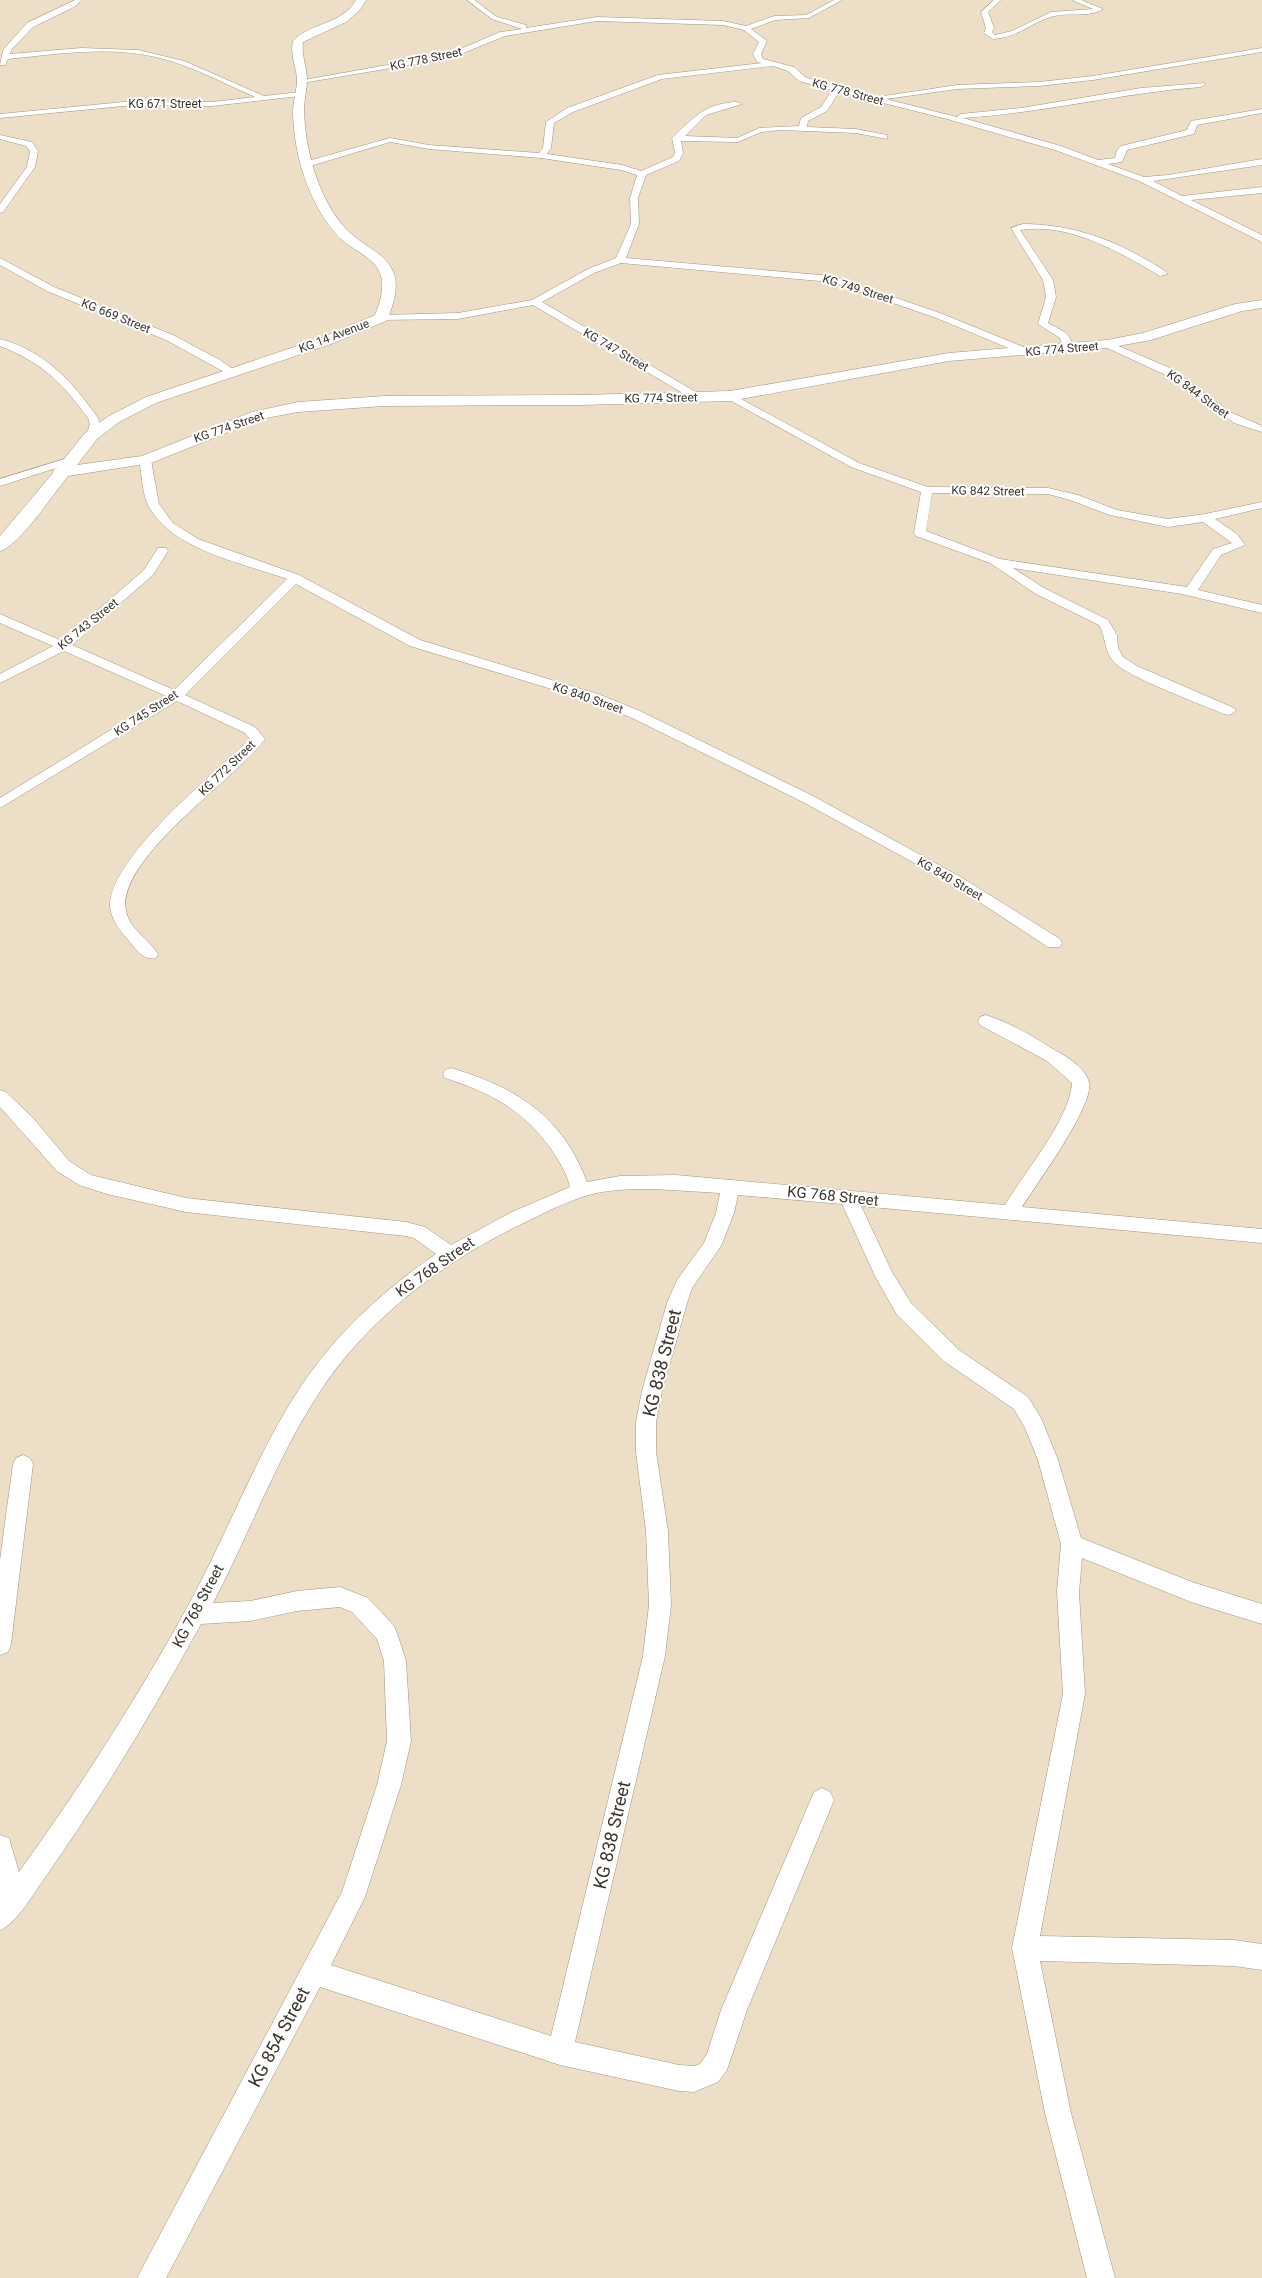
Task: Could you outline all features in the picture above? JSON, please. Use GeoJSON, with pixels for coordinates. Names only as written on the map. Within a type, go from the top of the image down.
{"type":"FeatureCollection","features":[{"type":"Feature","properties":{"kind":"main road","name":"KG 14 Avenue"},"geometry":{"type":"LineString","coordinates":[[0,546],[23,522],[60,472],[91,436],[114,420],[145,403],[326,341],[381,318],[386,304],[388,278],[384,267],[355,245],[331,218],[307,164],[299,117],[301,62],[296,46],[298,41],[345,18],[357,8],[361,0]]}},
{"type":"Feature","properties":{"kind":"main road","name":"KG 774 Street"},"geometry":{"type":"LineString","coordinates":[[60,472],[145,460],[257,415],[298,407],[384,401],[696,398],[730,396],[878,368],[949,357],[1068,349],[1107,344],[1146,337],[1240,307],[1262,304]]}},
{"type":"Feature","properties":{"kind":"street"},"geometry":{"type":"LineString","coordinates":[[0,66],[6,57],[7,50],[30,25],[72,6],[79,0]]}},
{"type":"Feature","properties":{"kind":"street"},"geometry":{"type":"LineString","coordinates":[[470,0],[481,11],[497,21],[534,28]]}},
{"type":"Feature","properties":{"kind":"street"},"geometry":{"type":"LineString","coordinates":[[746,28],[774,18],[807,17],[838,0]]}},
{"type":"Feature","properties":{"kind":"street"},"geometry":{"type":"LineString","coordinates":[[998,0],[984,12],[990,28],[988,33],[993,37],[1002,37],[1032,25],[1049,15],[1100,9],[1074,0]]}},
{"type":"Feature","properties":{"kind":"street","name":"KG 778 Street"},"geometry":{"type":"LineString","coordinates":[[301,87],[450,56],[503,34],[534,28],[608,18],[641,21],[702,21],[746,28],[763,41],[757,57],[763,61],[791,69],[802,79],[950,117],[1058,148],[1142,179],[1262,239]]}},
{"type":"Feature","properties":{"kind":"street"},"geometry":{"type":"LineString","coordinates":[[871,98],[957,87],[1039,84],[1093,78],[1262,50]]}},
{"type":"Feature","properties":{"kind":"street"},"geometry":{"type":"LineString","coordinates":[[6,57],[69,51],[145,53],[167,58],[264,98]]}},
{"type":"Feature","properties":{"kind":"street"},"geometry":{"type":"LineString","coordinates":[[541,156],[547,148],[550,122],[570,110],[661,76],[773,64]]}},
{"type":"Feature","properties":{"kind":"street"},"geometry":{"type":"LineString","coordinates":[[950,117],[1039,108],[1154,88],[1201,85]]}},
{"type":"Feature","properties":{"kind":"street","name":"KG 671 Street"},"geometry":{"type":"LineString","coordinates":[[0,116],[134,103],[203,104],[264,98],[301,87]]}},
{"type":"Feature","properties":{"kind":"street"},"geometry":{"type":"LineString","coordinates":[[802,129],[804,120],[824,108],[837,89]]}},
{"type":"Feature","properties":{"kind":"street"},"geometry":{"type":"LineString","coordinates":[[676,138],[689,131],[701,114],[738,104]]}},
{"type":"Feature","properties":{"kind":"street"},"geometry":{"type":"LineString","coordinates":[[1097,162],[1120,160],[1120,150],[1124,148],[1191,132],[1194,123],[1262,111]]}},
{"type":"Feature","properties":{"kind":"street"},"geometry":{"type":"LineString","coordinates":[[676,138],[733,140],[742,139],[760,130],[802,129],[856,131],[884,137]]}},
{"type":"Feature","properties":{"kind":"street"},"geometry":{"type":"LineString","coordinates":[[0,137],[29,144],[34,151],[31,167],[0,210]]}},
{"type":"Feature","properties":{"kind":"street"},"geometry":{"type":"LineString","coordinates":[[307,164],[361,150],[386,141],[430,147],[541,156],[622,168],[642,174],[676,159],[678,153],[676,138]]}},
{"type":"Feature","properties":{"kind":"street"},"geometry":{"type":"LineString","coordinates":[[1142,179],[1168,178],[1262,162]]}},
{"type":"Feature","properties":{"kind":"street"},"geometry":{"type":"LineString","coordinates":[[381,318],[458,316],[535,302],[591,271],[620,260],[635,224],[634,198],[642,174]]}},
{"type":"Feature","properties":{"kind":"street"},"geometry":{"type":"LineString","coordinates":[[1183,198],[1262,190]]}},
{"type":"Feature","properties":{"kind":"street"},"geometry":{"type":"LineString","coordinates":[[1068,349],[1069,342],[1066,336],[1043,324],[1051,297],[1048,280],[1017,234],[1016,228],[1020,226],[1042,228],[1100,240],[1163,274]]}},
{"type":"Feature","properties":{"kind":"street","name":"KG 749 Street"},"geometry":{"type":"LineString","coordinates":[[620,260],[832,279],[937,315],[1027,352]]}},
{"type":"Feature","properties":{"kind":"street","name":"KG 669 Street"},"geometry":{"type":"LineString","coordinates":[[0,261],[31,282],[126,319],[195,349],[232,372]]}},
{"type":"Feature","properties":{"kind":"street","name":"KG 747 Street"},"geometry":{"type":"LineString","coordinates":[[535,302],[696,398]]}},
{"type":"Feature","properties":{"kind":"street"},"geometry":{"type":"LineString","coordinates":[[0,342],[23,350],[52,368],[71,388],[94,418],[95,424],[91,436]]}},
{"type":"Feature","properties":{"kind":"street","name":"KG 844 Street"},"geometry":{"type":"LineString","coordinates":[[1107,344],[1162,368],[1236,421],[1249,427],[1262,429]]}},
{"type":"Feature","properties":{"kind":"street","name":"KG 842 Street"},"geometry":{"type":"LineString","coordinates":[[730,396],[855,465],[926,490],[1048,492],[1074,497],[1114,513],[1148,521],[1168,523],[1206,518],[1262,505]]}},
{"type":"Feature","properties":{"kind":"street"},"geometry":{"type":"LineString","coordinates":[[0,483],[71,460]]}},
{"type":"Feature","properties":{"kind":"street","name":"KG 840 Street"},"geometry":{"type":"LineString","coordinates":[[145,460],[153,504],[169,525],[194,542],[295,578],[415,643],[593,697],[635,714],[808,799],[954,880],[1054,943]]}},
{"type":"Feature","properties":{"kind":"street"},"geometry":{"type":"LineString","coordinates":[[926,490],[920,533],[994,560],[1190,592],[1262,609]]}},
{"type":"Feature","properties":{"kind":"street"},"geometry":{"type":"LineString","coordinates":[[1190,592],[1217,552],[1239,545],[1233,537],[1206,518]]}},
{"type":"Feature","properties":{"kind":"street","name":"KG 743 Street"},"geometry":{"type":"LineString","coordinates":[[0,679],[64,646],[149,572],[162,551]]}},
{"type":"Feature","properties":{"kind":"street"},"geometry":{"type":"LineString","coordinates":[[994,560],[1040,592],[1104,623],[1111,635],[1112,648],[1118,659],[1132,669],[1229,711]]}},
{"type":"Feature","properties":{"kind":"street","name":"KG 745 Street"},"geometry":{"type":"LineString","coordinates":[[0,804],[176,696],[295,578]]}},
{"type":"Feature","properties":{"kind":"street","name":"KG 772 Street"},"geometry":{"type":"LineString","coordinates":[[0,618],[250,730],[258,739],[194,799],[146,848],[129,874],[118,903],[121,919],[150,954]]}},
{"type":"Feature","properties":{"kind":"street"},"geometry":{"type":"LineString","coordinates":[[986,1021],[1042,1050],[1069,1069],[1078,1078],[1082,1087],[1081,1094],[1069,1120],[1010,1212]]}},
{"type":"Feature","properties":{"kind":"street"},"geometry":{"type":"LineString","coordinates":[[451,1074],[498,1090],[519,1102],[532,1113],[548,1130],[569,1164],[579,1183],[580,1191]]}},
{"type":"Feature","properties":{"kind":"street"},"geometry":{"type":"LineString","coordinates":[[0,1096],[27,1123],[63,1166],[85,1180],[186,1205],[406,1229],[419,1232],[450,1254]]}},
{"type":"Feature","properties":{"kind":"street","name":"KG 768 Street"},"geometry":{"type":"LineString","coordinates":[[0,1918],[45,1858],[145,1704],[195,1614],[308,1393],[367,1320],[395,1294],[472,1239],[542,1206],[580,1191],[627,1182],[676,1182],[731,1186],[849,1199],[1262,1236]]}},
{"type":"Feature","properties":{"kind":"street","name":"KG 838 Street"},"geometry":{"type":"LineString","coordinates":[[560,2052],[654,1656],[660,1605],[658,1540],[646,1444],[646,1422],[652,1391],[676,1303],[684,1285],[712,1246],[731,1186]]}},
{"type":"Feature","properties":{"kind":"street"},"geometry":{"type":"LineString","coordinates":[[849,1199],[884,1276],[904,1309],[952,1356],[1002,1388],[1021,1403],[1030,1417],[1048,1460],[1072,1544],[1068,1592],[1074,1694],[1025,1948],[1058,2113],[1101,2278]]}},
{"type":"Feature","properties":{"kind":"street"},"geometry":{"type":"LineString","coordinates":[[0,1644],[23,1464]]}},
{"type":"Feature","properties":{"kind":"street"},"geometry":{"type":"LineString","coordinates":[[1072,1544],[1191,1592],[1262,1614]]}},
{"type":"Feature","properties":{"kind":"street"},"geometry":{"type":"LineString","coordinates":[[195,1614],[250,1611],[297,1601],[340,1598],[360,1606],[386,1633],[394,1661],[399,1741],[390,1785],[353,1897],[314,1972]]}},
{"type":"Feature","properties":{"kind":"street"},"geometry":{"type":"LineString","coordinates":[[560,2052],[679,2078],[694,2079],[709,2073],[718,2061],[734,2010],[822,1800]]}},
{"type":"Feature","properties":{"kind":"street"},"geometry":{"type":"LineString","coordinates":[[0,1847],[15,1899]]}},
{"type":"Feature","properties":{"kind":"street"},"geometry":{"type":"LineString","coordinates":[[1025,1948],[1234,1953],[1262,1957]]}},
{"type":"Feature","properties":{"kind":"street","name":"KG 854 Street"},"geometry":{"type":"LineString","coordinates":[[151,2278],[314,1972],[560,2052]]}}]}
